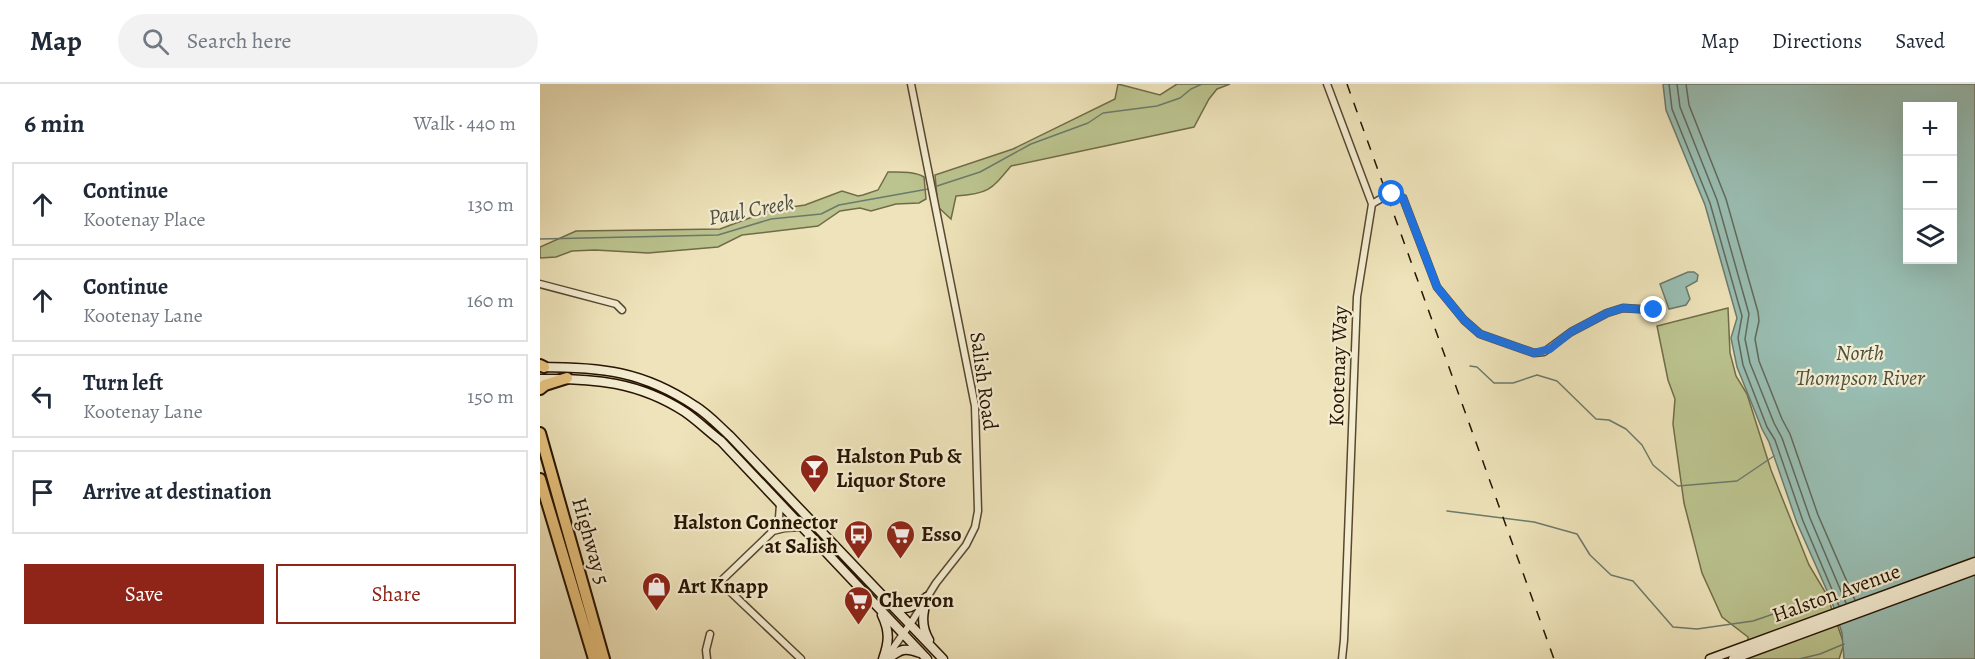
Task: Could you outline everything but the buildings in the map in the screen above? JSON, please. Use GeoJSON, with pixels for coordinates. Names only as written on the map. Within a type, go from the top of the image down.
{"type":"FeatureCollection","features":[{"type":"Feature","properties":{"kind":"highway"},"geometry":{"type":"LineString","coordinates":[[540,389],[545,385],[567,378]]}},
{"type":"Feature","properties":{"kind":"highway","name":"Highway 5"},"geometry":{"type":"LineString","coordinates":[[540,433],[604,659]]}},
{"type":"Feature","properties":{"kind":"highway","name":"Highway 5"},"geometry":{"type":"LineString","coordinates":[[540,480],[594,659]]}},
{"type":"Feature","properties":{"kind":"main road"},"geometry":{"type":"LineString","coordinates":[[541,366],[586,367],[618,371],[661,387],[696,406],[730,436],[941,656]]}},
{"type":"Feature","properties":{"kind":"main road"},"geometry":{"type":"LineString","coordinates":[[540,379],[582,378],[634,387],[685,412],[721,441],[925,657]]}},
{"type":"Feature","properties":{"kind":"main road","name":"Halston Avenue"},"geometry":{"type":"LineString","coordinates":[[1710,659],[1975,562]]}},
{"type":"Feature","properties":{"kind":"main road","name":"Halston Avenue"},"geometry":{"type":"LineString","coordinates":[[1733,659],[1975,570]]}},
{"type":"Feature","properties":{"kind":"main road"},"geometry":{"type":"LineString","coordinates":[[885,598],[898,608],[907,609],[927,597]]}},
{"type":"Feature","properties":{"kind":"main road"},"geometry":{"type":"LineString","coordinates":[[927,597],[923,625],[926,634],[941,656]]}},
{"type":"Feature","properties":{"kind":"main road"},"geometry":{"type":"LineString","coordinates":[[879,609],[889,633],[885,659]]}},
{"type":"Feature","properties":{"kind":"main road"},"geometry":{"type":"LineString","coordinates":[[885,659],[898,650],[906,648],[925,657]]}},
{"type":"Feature","properties":{"kind":"street","name":"Salish Road"},"geometry":{"type":"LineString","coordinates":[[885,659],[966,545],[975,527],[978,511],[976,423],[960,328],[912,84]]}},
{"type":"Feature","properties":{"kind":"street","name":"Kootenay Way"},"geometry":{"type":"LineString","coordinates":[[1327,84],[1372,204],[1357,297],[1342,659]]}},
{"type":"Feature","properties":{"kind":"street"},"geometry":{"type":"LineString","coordinates":[[1372,204],[1392,194],[1403,198],[1437,287],[1471,328],[1489,338],[1534,353],[1550,349],[1571,332],[1607,313],[1623,308],[1654,310]]}},
{"type":"Feature","properties":{"kind":"street"},"geometry":{"type":"LineString","coordinates":[[540,284],[616,304],[622,310]]}},
{"type":"Feature","properties":{"kind":"street"},"geometry":{"type":"LineString","coordinates":[[780,504],[779,518],[773,531],[720,582],[801,659]]}},
{"type":"Feature","properties":{"kind":"street"},"geometry":{"type":"LineString","coordinates":[[773,531],[802,527]]}},
{"type":"Feature","properties":{"kind":"street"},"geometry":{"type":"LineString","coordinates":[[707,659],[706,650],[710,634]]}},
{"type":"Feature","properties":{"kind":"green space"},"geometry":{"type":"Polygon","coordinates":[[[1118,84],[1160,95],[1177,84],[1230,84],[1217,89],[1194,127],[1011,166],[988,189],[975,194],[956,196],[951,219],[938,207],[935,175],[1013,149],[1115,99],[1118,84]]]}},
{"type":"Feature","properties":{"kind":"green space"},"geometry":{"type":"Polygon","coordinates":[[[888,172],[911,173],[924,177],[926,199],[919,203],[896,204],[871,211],[860,208],[840,211],[818,226],[742,235],[718,247],[648,253],[572,251],[556,257],[540,258],[540,247],[576,231],[720,229],[771,210],[805,205],[842,191],[858,196],[878,190],[888,172]]]}},
{"type":"Feature","properties":{"kind":"green space"},"geometry":{"type":"Polygon","coordinates":[[[1728,308],[1730,353],[1736,376],[1747,394],[1771,470],[1809,565],[1827,595],[1844,644],[1839,659],[1748,659],[1748,637],[1722,617],[1702,573],[1684,503],[1673,424],[1675,399],[1668,380],[1657,326],[1728,308]]]}},
{"type":"Feature","properties":{"kind":"water","name":"North Thompson River"},"geometry":{"type":"Polygon","coordinates":[[[1663,84],[1975,84],[1975,659],[1844,659],[1842,633],[1832,602],[1797,523],[1769,442],[1737,367],[1731,338],[1737,318],[1705,205],[1666,110],[1663,84]]]}},
{"type":"Feature","properties":{"kind":"water"},"geometry":{"type":"Polygon","coordinates":[[[1688,272],[1698,275],[1697,281],[1686,287],[1690,299],[1686,305],[1669,309],[1660,284],[1688,272]]]}},
{"type":"Feature","properties":{"kind":"waterway","name":"Paul Creek"},"geometry":{"type":"LineString","coordinates":[[937,186],[980,172],[1031,144],[1088,123],[1103,113],[1157,106],[1180,98],[1202,84]]}},
{"type":"Feature","properties":{"kind":"waterway","name":"Paul Creek"},"geometry":{"type":"LineString","coordinates":[[540,239],[718,235],[771,219],[821,214],[839,205],[928,189]]}},
{"type":"Feature","properties":{"kind":"waterway"},"geometry":{"type":"LineString","coordinates":[[1470,366],[1477,367],[1494,383],[1513,383],[1537,375],[1557,381],[1596,419],[1609,420],[1626,429],[1642,445],[1653,465],[1678,486],[1737,481],[1774,456]]}},
{"type":"Feature","properties":{"kind":"waterway"},"geometry":{"type":"LineString","coordinates":[[1447,511],[1534,522],[1577,534],[1590,555],[1611,575],[1633,581],[1673,627],[1697,629],[1753,621],[1782,611],[1815,609],[1827,595]]}},
{"type":"Feature","properties":{"kind":"waterway"},"geometry":{"type":"LineString","coordinates":[[1799,659],[1820,654],[1844,644]]}},
{"type":"Feature","properties":{"kind":"railway"},"geometry":{"type":"LineString","coordinates":[[1347,84],[1554,659]]}},
{"type":"Feature","properties":{"kind":"place","name":"Halston Pub & Liquor Store"},"geometry":{"type":"Point","coordinates":[815,494]}},
{"type":"Feature","properties":{"kind":"place","name":"Halston Connector at Salish"},"geometry":{"type":"Point","coordinates":[859,560]}},
{"type":"Feature","properties":{"kind":"place","name":"Esso"},"geometry":{"type":"Point","coordinates":[900,560]}},
{"type":"Feature","properties":{"kind":"place","name":"Art Knapp"},"geometry":{"type":"Point","coordinates":[657,612]}},
{"type":"Feature","properties":{"kind":"place","name":"Chevron"},"geometry":{"type":"Point","coordinates":[858,626]}},
{"type":"Feature","properties":{"kind":"route"},"geometry":{"type":"LineString","coordinates":[[1392,194],[1403,198],[1437,287],[1471,328],[1489,338],[1534,353],[1544,352],[1571,332],[1607,313],[1623,308],[1654,310]]}}]}
